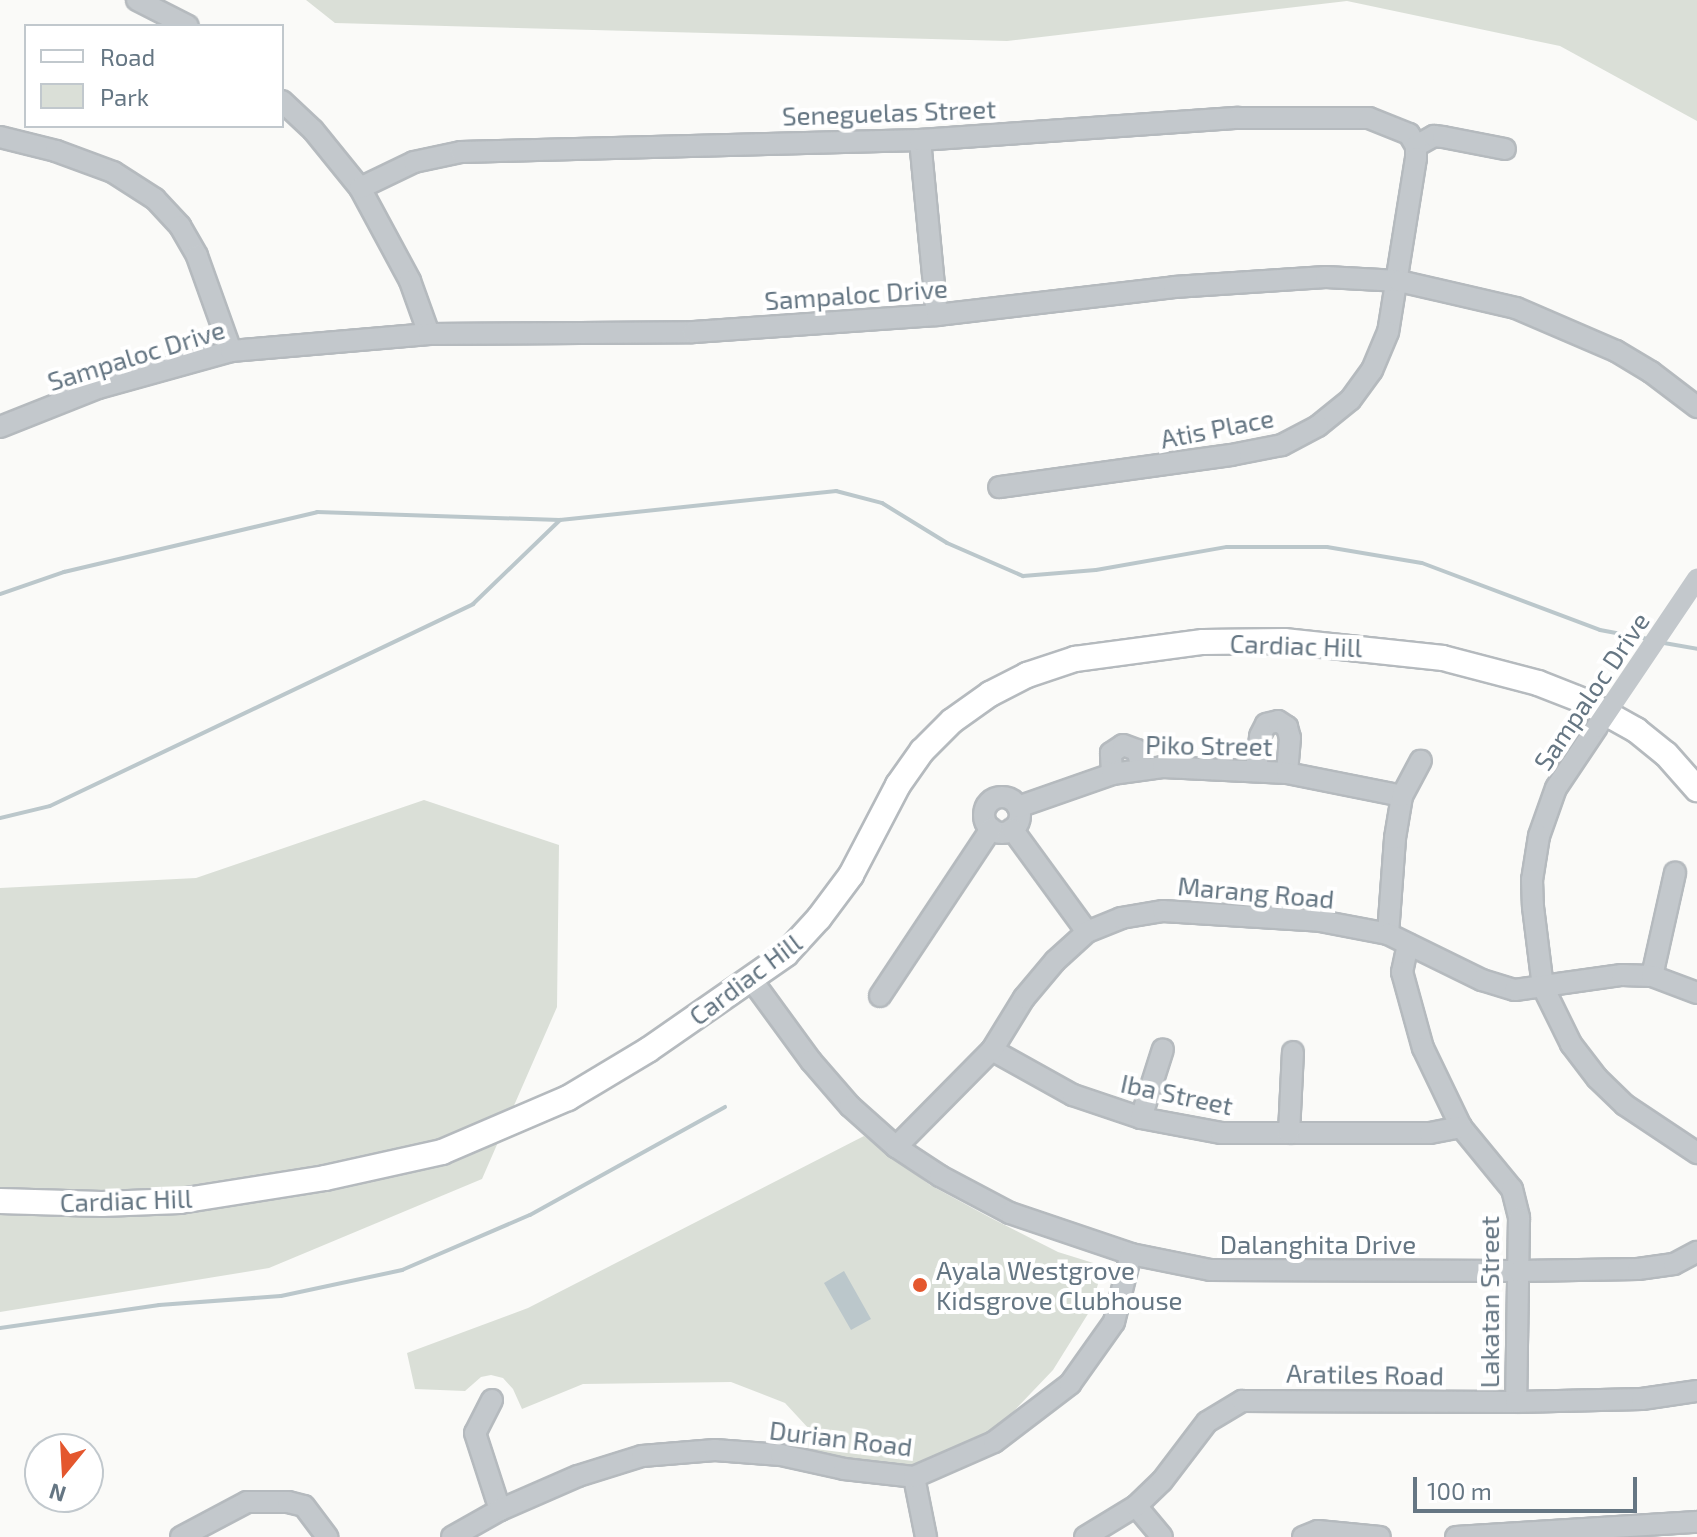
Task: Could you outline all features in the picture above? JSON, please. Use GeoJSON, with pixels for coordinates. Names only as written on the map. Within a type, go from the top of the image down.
{"type":"FeatureCollection","features":[{"type":"Feature","properties":{"kind":"main road","name":"Cardiac Hill"},"geometry":{"type":"LineString","coordinates":[[0,1201],[102,1204],[180,1201],[375,1169],[442,1152],[495,1132],[568,1098],[648,1050],[786,954],[819,918],[851,875],[898,785],[922,751],[952,721],[990,694],[1027,675],[1075,659],[1203,642],[1284,641],[1443,658],[1538,683],[1584,701],[1636,730],[1666,754],[1697,789]]}},
{"type":"Feature","properties":{"kind":"street"},"geometry":{"type":"LineString","coordinates":[[137,0],[184,24]]}},
{"type":"Feature","properties":{"kind":"street"},"geometry":{"type":"LineString","coordinates":[[284,103],[313,130],[360,188],[410,281],[429,334]]}},
{"type":"Feature","properties":{"kind":"street","name":"Seneguelas Street"},"geometry":{"type":"LineString","coordinates":[[360,188],[414,162],[461,152],[920,140],[1238,118],[1369,118],[1397,126],[1409,134],[1416,146]]}},
{"type":"Feature","properties":{"kind":"street"},"geometry":{"type":"LineString","coordinates":[[1416,146],[1434,136],[1505,149]]}},
{"type":"Feature","properties":{"kind":"street"},"geometry":{"type":"LineString","coordinates":[[0,137],[56,151],[113,172],[155,199],[180,226],[197,256],[231,351]]}},
{"type":"Feature","properties":{"kind":"street"},"geometry":{"type":"LineString","coordinates":[[920,140],[937,315]]}},
{"type":"Feature","properties":{"kind":"street","name":"Atis Place"},"geometry":{"type":"LineString","coordinates":[[999,487],[1231,455],[1282,445],[1306,432],[1350,400],[1372,370],[1388,332],[1399,281],[1416,146]]}},
{"type":"Feature","properties":{"kind":"street","name":"Sampaloc Drive"},"geometry":{"type":"LineString","coordinates":[[0,427],[98,388],[231,351],[429,334],[693,332],[937,315],[1254,281],[1326,277],[1399,281],[1468,294],[1562,325],[1651,372],[1697,407]]}},
{"type":"Feature","properties":{"kind":"street","name":"Sampaloc Drive"},"geometry":{"type":"LineString","coordinates":[[1697,579],[1556,788],[1539,836],[1532,880],[1536,949],[1543,987],[1571,1044],[1597,1078],[1625,1105],[1697,1153]]}},
{"type":"Feature","properties":{"kind":"street"},"geometry":{"type":"LineString","coordinates":[[1256,770],[1260,736],[1266,724],[1278,721],[1287,727],[1290,738],[1287,773]]}},
{"type":"Feature","properties":{"kind":"street"},"geometry":{"type":"LineString","coordinates":[[1388,934],[1395,838],[1402,796],[1421,761]]}},
{"type":"Feature","properties":{"kind":"street","name":"Piko Street"},"geometry":{"type":"LineString","coordinates":[[1018,807],[1112,774],[1142,768],[1287,773],[1402,796]]}},
{"type":"Feature","properties":{"kind":"street"},"geometry":{"type":"LineString","coordinates":[[1009,798],[1018,807],[1020,817],[1012,829],[1002,833],[991,829],[984,819],[990,801],[1009,798]]}},
{"type":"Feature","properties":{"kind":"street"},"geometry":{"type":"LineString","coordinates":[[880,996],[955,878],[991,829]]}},
{"type":"Feature","properties":{"kind":"street"},"geometry":{"type":"LineString","coordinates":[[1012,829],[1087,932]]}},
{"type":"Feature","properties":{"kind":"street"},"geometry":{"type":"LineString","coordinates":[[1652,976],[1675,873]]}},
{"type":"Feature","properties":{"kind":"street","name":"Marang Road"},"geometry":{"type":"LineString","coordinates":[[896,1147],[992,1050],[1024,998],[1055,961],[1087,932],[1121,918],[1163,911],[1320,921],[1388,934],[1482,980],[1515,990],[1622,975],[1652,976],[1697,993]]}},
{"type":"Feature","properties":{"kind":"street","name":"Lakatan Street"},"geometry":{"type":"LineString","coordinates":[[1408,944],[1402,972],[1408,1005],[1423,1048],[1461,1127],[1512,1189],[1519,1218],[1516,1402]]}},
{"type":"Feature","properties":{"kind":"street","name":"Dalanghita Drive"},"geometry":{"type":"LineString","coordinates":[[751,979],[811,1061],[850,1106],[896,1147],[940,1176],[1010,1213],[1131,1254],[1210,1270],[1519,1271],[1638,1269],[1674,1264],[1697,1252]]}},
{"type":"Feature","properties":{"kind":"street"},"geometry":{"type":"LineString","coordinates":[[1141,1118],[1163,1049]]}},
{"type":"Feature","properties":{"kind":"street","name":"Iba Street"},"geometry":{"type":"LineString","coordinates":[[992,1050],[1073,1095],[1141,1118],[1221,1133],[1430,1133],[1461,1127]]}},
{"type":"Feature","properties":{"kind":"street"},"geometry":{"type":"LineString","coordinates":[[1289,1133],[1293,1052]]}},
{"type":"Feature","properties":{"kind":"street","name":"Durian Road"},"geometry":{"type":"LineString","coordinates":[[452,1537],[500,1510],[578,1476],[642,1456],[715,1450],[781,1455],[844,1469],[914,1477],[994,1442],[1070,1384],[1114,1322],[1131,1254]]}},
{"type":"Feature","properties":{"kind":"street","name":"Aratiles Road"},"geometry":{"type":"LineString","coordinates":[[1085,1537],[1136,1506],[1162,1481],[1207,1422],[1242,1401],[1516,1402],[1642,1399],[1697,1391]]}},
{"type":"Feature","properties":{"kind":"street"},"geometry":{"type":"LineString","coordinates":[[492,1400],[475,1433],[500,1510]]}},
{"type":"Feature","properties":{"kind":"street"},"geometry":{"type":"LineString","coordinates":[[914,1477],[926,1537]]}},
{"type":"Feature","properties":{"kind":"street"},"geometry":{"type":"LineString","coordinates":[[181,1537],[247,1502],[304,1506],[327,1537]]}},
{"type":"Feature","properties":{"kind":"street"},"geometry":{"type":"LineString","coordinates":[[1136,1506],[1162,1537]]}},
{"type":"Feature","properties":{"kind":"street"},"geometry":{"type":"LineString","coordinates":[[1456,1537],[1697,1522]]}},
{"type":"Feature","properties":{"kind":"street"},"geometry":{"type":"LineString","coordinates":[[1303,1537],[1318,1531],[1380,1537]]}},
{"type":"Feature","properties":{"kind":"green space"},"geometry":{"type":"Polygon","coordinates":[[[306,0],[1697,0],[1697,121],[1560,46],[1347,1],[1007,41],[335,23],[306,0]]]}},
{"type":"Feature","properties":{"kind":"green space"},"geometry":{"type":"Polygon","coordinates":[[[424,800],[559,845],[557,1007],[482,1179],[269,1268],[0,1312],[0,888],[196,878],[424,800]]]}},
{"type":"Feature","properties":{"kind":"green space"},"geometry":{"type":"Polygon","coordinates":[[[864,1136],[930,1185],[1058,1252],[1103,1266],[1091,1309],[1053,1370],[993,1433],[914,1467],[804,1454],[810,1430],[785,1403],[731,1382],[583,1384],[522,1409],[513,1389],[503,1378],[491,1375],[481,1377],[465,1391],[415,1389],[407,1353],[528,1308],[864,1136]]]}},
{"type":"Feature","properties":{"kind":"shaded area"},"geometry":{"type":"Polygon","coordinates":[[[844,1271],[871,1319],[851,1330],[824,1283],[844,1271]]]}},
{"type":"Feature","properties":{"kind":"waterway"},"geometry":{"type":"LineString","coordinates":[[0,594],[64,572],[317,512],[560,520],[836,491],[882,503],[947,543],[1023,576],[1096,570],[1227,547],[1327,547],[1422,563],[1600,630],[1648,639]]}},
{"type":"Feature","properties":{"kind":"waterway"},"geometry":{"type":"LineString","coordinates":[[0,818],[50,806],[473,604],[560,520]]}},
{"type":"Feature","properties":{"kind":"waterway"},"geometry":{"type":"LineString","coordinates":[[1664,643],[1697,649]]}},
{"type":"Feature","properties":{"kind":"waterway"},"geometry":{"type":"LineString","coordinates":[[0,1328],[159,1305],[281,1296],[402,1270],[530,1215],[725,1107]]}},
{"type":"Feature","properties":{"kind":"place","name":"Ayala Westgrove Kidsgrove Clubhouse"},"geometry":{"type":"Point","coordinates":[920,1285]}}]}
